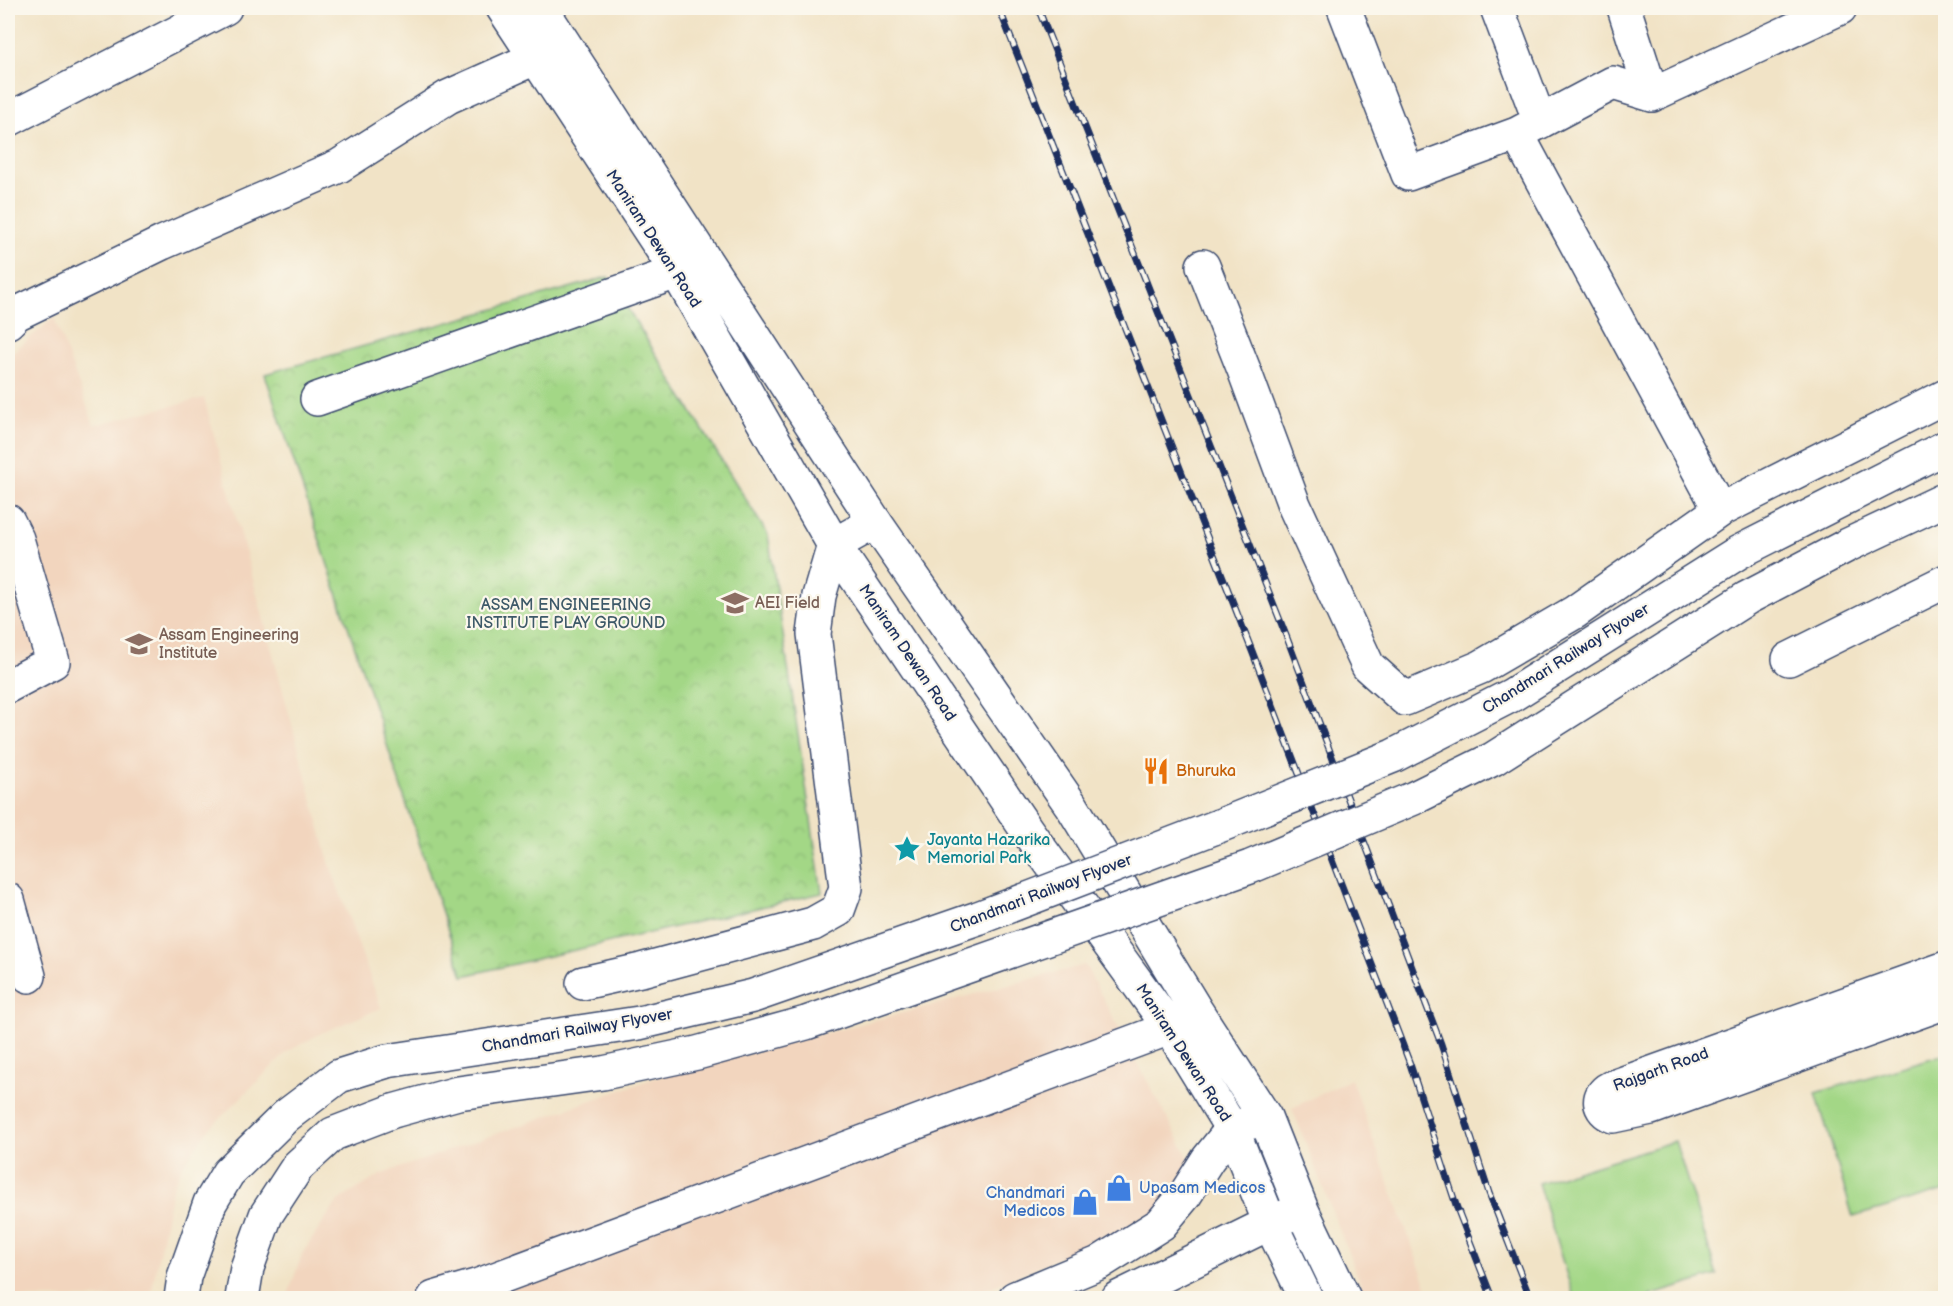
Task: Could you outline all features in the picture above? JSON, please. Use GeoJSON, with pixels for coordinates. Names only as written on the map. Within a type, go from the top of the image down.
{"type":"FeatureCollection","features":[{"type":"Feature","properties":{"kind":"main road"},"geometry":{"type":"LineString","coordinates":[[8,120],[225,8]]}},
{"type":"Feature","properties":{"kind":"main road","name":"Maniram Dewan Road"},"geometry":{"type":"LineString","coordinates":[[503,8],[549,51],[710,267],[875,522],[1073,808],[1197,1012],[1265,1117],[1302,1210],[1344,1299]]}},
{"type":"Feature","properties":{"kind":"main road","name":"Maniram Dewan Road"},"geometry":{"type":"LineString","coordinates":[[541,8],[549,51],[834,545],[1028,832],[1170,1028],[1232,1129],[1270,1222],[1306,1299]]}},
{"type":"Feature","properties":{"kind":"main road"},"geometry":{"type":"LineString","coordinates":[[1344,8],[1408,174],[1528,128],[1613,83],[1652,95],[1794,17],[1840,8]]}},
{"type":"Feature","properties":{"kind":"main road"},"geometry":{"type":"LineString","coordinates":[[1497,8],[1528,128],[1720,510]]}},
{"type":"Feature","properties":{"kind":"main road"},"geometry":{"type":"LineString","coordinates":[[1624,8],[1652,95]]}},
{"type":"Feature","properties":{"kind":"main road"},"geometry":{"type":"LineString","coordinates":[[8,322],[16,315],[162,243],[339,166],[448,98],[549,51]]}},
{"type":"Feature","properties":{"kind":"main road"},"geometry":{"type":"LineString","coordinates":[[1203,266],[1294,505],[1368,666],[1405,699],[1481,667],[1575,612],[1720,510],[1946,396]]}},
{"type":"Feature","properties":{"kind":"main road"},"geometry":{"type":"LineString","coordinates":[[317,399],[677,272]]}},
{"type":"Feature","properties":{"kind":"main road","name":"Chandmari Railway Flyover"},"geometry":{"type":"LineString","coordinates":[[181,1299],[184,1277],[210,1203],[228,1173],[286,1116],[339,1076],[387,1061],[639,1023],[753,996],[978,918],[1224,824],[1393,756],[1512,695],[1739,552],[1946,447]]}},
{"type":"Feature","properties":{"kind":"main road"},"geometry":{"type":"LineString","coordinates":[[242,1299],[247,1268],[266,1215],[298,1166],[333,1134],[393,1111],[458,1093],[603,1073],[685,1056],[806,1023],[1250,867],[1414,798],[1493,759],[1747,598],[1848,545],[1946,499]]}},
{"type":"Feature","properties":{"kind":"main road"},"geometry":{"type":"LineString","coordinates":[[8,521],[17,539],[53,662],[8,686]]}},
{"type":"Feature","properties":{"kind":"main road"},"geometry":{"type":"LineString","coordinates":[[583,983],[641,970],[813,924],[838,910],[846,888],[814,634],[819,596],[834,545],[875,522]]}},
{"type":"Feature","properties":{"kind":"main road"},"geometry":{"type":"LineString","coordinates":[[1790,659],[1946,581]]}},
{"type":"Feature","properties":{"kind":"main road"},"geometry":{"type":"LineString","coordinates":[[8,900],[29,976]]}},
{"type":"Feature","properties":{"kind":"main road","name":"Rajgarh Road"},"geometry":{"type":"LineString","coordinates":[[1946,968],[1610,1088],[1604,1091],[1600,1098],[1601,1106],[1607,1114],[1613,1116],[1651,1108],[1946,1002]]}},
{"type":"Feature","properties":{"kind":"main road"},"geometry":{"type":"LineString","coordinates":[[434,1299],[479,1285],[1170,1028]]}},
{"type":"Feature","properties":{"kind":"main road"},"geometry":{"type":"LineString","coordinates":[[1015,1299],[1099,1263],[1161,1224],[1185,1195],[1208,1159],[1232,1129],[1265,1117]]}},
{"type":"Feature","properties":{"kind":"main road"},"geometry":{"type":"LineString","coordinates":[[1118,1299],[1270,1222],[1302,1210]]}},
{"type":"Feature","properties":{"kind":"shaded area","name":"Assam Engineering Institute"},"geometry":{"type":"Polygon","coordinates":[[[54,318],[94,425],[204,398],[329,862],[381,1008],[319,1034],[287,1052],[207,1131],[173,1184],[150,1298],[8,1298],[8,356],[54,318]]]}},
{"type":"Feature","properties":{"kind":"shaded area"},"geometry":{"type":"Polygon","coordinates":[[[1085,965],[1194,1168],[1160,1213],[966,1298],[287,1298],[302,1254],[338,1201],[382,1174],[655,1078],[1085,965]]]}},
{"type":"Feature","properties":{"kind":"shaded area"},"geometry":{"type":"Polygon","coordinates":[[[1351,1079],[1431,1298],[1366,1298],[1292,1108],[1351,1079]]]}},
{"type":"Feature","properties":{"kind":"green space","name":"ASSAM ENGINEERING INSTITUTE PLAY GROUND"},"geometry":{"type":"Polygon","coordinates":[[[608,277],[768,535],[822,893],[463,976],[265,374],[608,277]]]}},
{"type":"Feature","properties":{"kind":"green space"},"geometry":{"type":"Polygon","coordinates":[[[1945,1054],[1945,1190],[1853,1217],[1816,1093],[1945,1054]]]}},
{"type":"Feature","properties":{"kind":"green space"},"geometry":{"type":"Polygon","coordinates":[[[1675,1141],[1717,1275],[1643,1298],[1574,1298],[1538,1183],[1675,1141]]]}},
{"type":"Feature","properties":{"kind":"railway"},"geometry":{"type":"LineString","coordinates":[[999,8],[1252,651],[1410,1064],[1457,1208],[1492,1298]]}},
{"type":"Feature","properties":{"kind":"railway"},"geometry":{"type":"LineString","coordinates":[[1038,8],[1287,638],[1441,1044],[1489,1193],[1530,1298]]}},
{"type":"Feature","properties":{"kind":"place","name":"AEI Field"},"geometry":{"type":"Point","coordinates":[735,603]}},
{"type":"Feature","properties":{"kind":"place","name":"Assam Engineering Institute"},"geometry":{"type":"Point","coordinates":[139,644]}},
{"type":"Feature","properties":{"kind":"place","name":"Bhuruka"},"geometry":{"type":"Point","coordinates":[1156,771]}},
{"type":"Feature","properties":{"kind":"place","name":"Jayanta Hazarika Memorial Park"},"geometry":{"type":"Point","coordinates":[907,849]}},
{"type":"Feature","properties":{"kind":"place","name":"Upasam Medicos"},"geometry":{"type":"Point","coordinates":[1119,1188]}},
{"type":"Feature","properties":{"kind":"place","name":"Chandmari Medicos"},"geometry":{"type":"Point","coordinates":[1085,1202]}}]}
